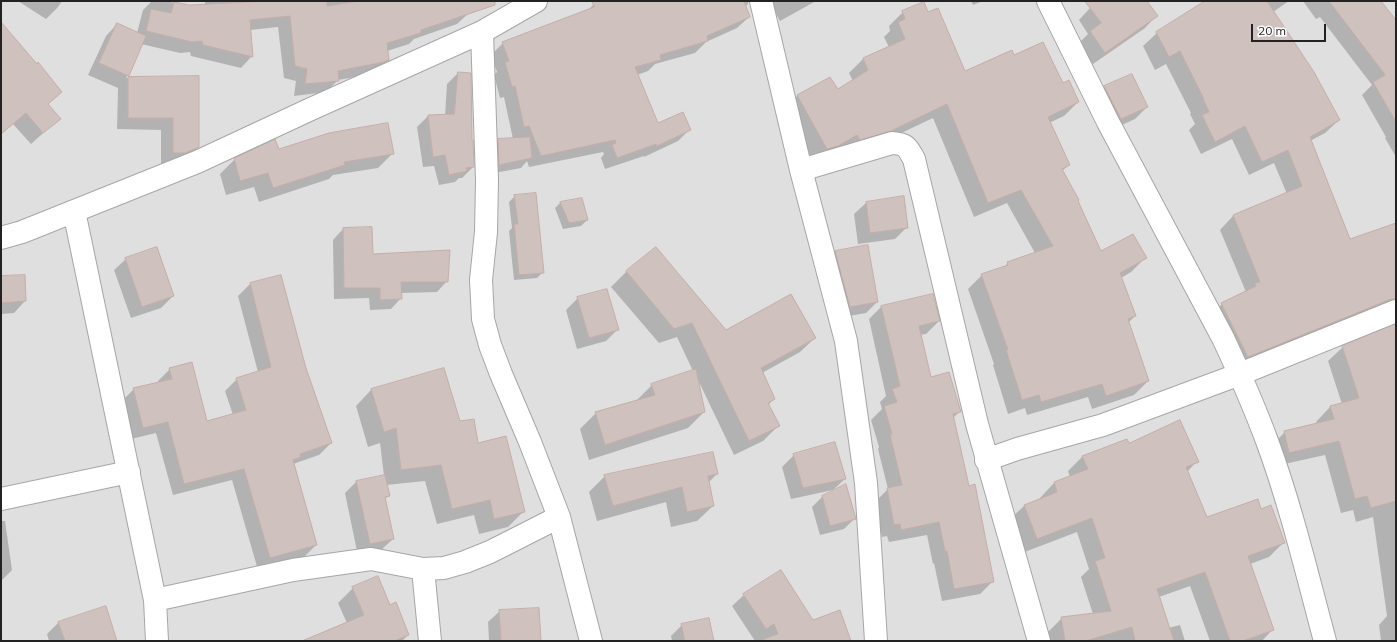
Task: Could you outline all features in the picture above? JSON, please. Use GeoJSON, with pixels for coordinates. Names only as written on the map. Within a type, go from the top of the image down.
{"type":"FeatureCollection","features":[{"type":"Feature","properties":{"kind":"street"},"geometry":{"type":"LineString","coordinates":[[1,238],[22,232],[197,162],[482,32],[536,1]]}},
{"type":"Feature","properties":{"kind":"street"},"geometry":{"type":"LineString","coordinates":[[761,1],[801,170],[846,341],[866,483],[876,641]]}},
{"type":"Feature","properties":{"kind":"street"},"geometry":{"type":"LineString","coordinates":[[1048,1],[1108,122],[1223,338],[1240,374],[1268,442],[1296,532],[1324,641]]}},
{"type":"Feature","properties":{"kind":"street"},"geometry":{"type":"LineString","coordinates":[[482,32],[487,180],[486,232],[481,280],[483,318],[490,345],[501,374],[530,442],[559,517],[591,641]]}},
{"type":"Feature","properties":{"kind":"street"},"geometry":{"type":"LineString","coordinates":[[801,170],[892,143],[902,144],[908,149],[914,159],[986,460],[1039,641]]}},
{"type":"Feature","properties":{"kind":"street"},"geometry":{"type":"LineString","coordinates":[[74,211],[155,600],[157,641]]}},
{"type":"Feature","properties":{"kind":"street"},"geometry":{"type":"LineString","coordinates":[[986,460],[1017,449],[1103,425],[1240,374],[1396,311]]}},
{"type":"Feature","properties":{"kind":"street"},"geometry":{"type":"LineString","coordinates":[[1,499],[129,472]]}},
{"type":"Feature","properties":{"kind":"street"},"geometry":{"type":"LineString","coordinates":[[155,600],[292,570],[371,559],[423,569],[444,568],[465,562],[490,552],[559,517]]}},
{"type":"Feature","properties":{"kind":"street"},"geometry":{"type":"LineString","coordinates":[[423,569],[430,641]]}},
{"type":"Feature","properties":{"kind":"shaded area"},"geometry":{"type":"Polygon","coordinates":[[[1,1],[1396,1],[1396,641],[1,641],[1,1]]]}},
{"type":"Feature","properties":{"kind":"building"},"geometry":{"type":"Polygon","coordinates":[[[265,1],[327,1],[327,6],[358,1],[495,1],[495,5],[421,30],[421,33],[387,43],[389,60],[338,71],[339,81],[305,84],[307,69],[295,66],[290,16],[250,20],[253,57],[203,45],[202,41],[192,42],[146,31],[151,9],[171,13],[174,2],[189,5],[265,1]]]}},
{"type":"Feature","properties":{"kind":"building"},"geometry":{"type":"Polygon","coordinates":[[[592,1],[744,1],[750,17],[707,36],[708,41],[660,55],[661,60],[635,67],[658,123],[683,112],[691,130],[657,146],[656,144],[617,158],[612,145],[616,143],[615,140],[541,156],[529,126],[524,127],[515,86],[512,87],[505,62],[509,61],[502,42],[594,7],[592,1]]]}},
{"type":"Feature","properties":{"kind":"building"},"geometry":{"type":"Polygon","coordinates":[[[1085,1],[1147,1],[1158,16],[1105,53],[1090,31],[1101,23],[1085,1]]]}},
{"type":"Feature","properties":{"kind":"building"},"geometry":{"type":"Polygon","coordinates":[[[1205,1],[1267,1],[1314,72],[1340,120],[1310,137],[1350,239],[1396,223],[1396,299],[1391,299],[1248,357],[1221,303],[1256,286],[1255,283],[1260,282],[1233,215],[1302,186],[1288,150],[1262,162],[1245,126],[1215,142],[1202,115],[1209,112],[1204,99],[1180,51],[1169,57],[1156,32],[1205,1]]]}},
{"type":"Feature","properties":{"kind":"building"},"geometry":{"type":"Polygon","coordinates":[[[1329,1],[1381,1],[1396,20],[1396,122],[1373,82],[1385,75],[1329,1]]]}},
{"type":"Feature","properties":{"kind":"building"},"geometry":{"type":"Polygon","coordinates":[[[924,2],[928,12],[938,8],[965,71],[1012,50],[1014,55],[1043,42],[1063,83],[1069,80],[1079,102],[1048,117],[1070,165],[1062,169],[1079,200],[1078,201],[1101,251],[1133,234],[1147,258],[1120,273],[1136,316],[1128,319],[1149,381],[1106,396],[1102,384],[1041,402],[1039,395],[1022,400],[1006,350],[1008,350],[981,274],[1008,265],[1007,262],[1053,246],[1021,190],[988,203],[947,104],[891,131],[860,140],[857,135],[838,146],[827,149],[797,95],[830,77],[838,89],[868,70],[863,58],[905,39],[898,22],[905,19],[902,11],[924,2]]]}},
{"type":"Feature","properties":{"kind":"building"},"geometry":{"type":"Polygon","coordinates":[[[1,22],[37,64],[38,62],[62,92],[48,104],[61,119],[43,133],[26,113],[1,134],[1,22]]]}},
{"type":"Feature","properties":{"kind":"building"},"geometry":{"type":"Polygon","coordinates":[[[117,23],[146,36],[129,76],[99,63],[117,23]]]}},
{"type":"Feature","properties":{"kind":"building"},"geometry":{"type":"Polygon","coordinates":[[[458,72],[471,73],[474,167],[466,168],[467,171],[449,175],[445,155],[433,157],[428,115],[454,114],[458,72]]]}},
{"type":"Feature","properties":{"kind":"building"},"geometry":{"type":"Polygon","coordinates":[[[1132,74],[1148,107],[1121,119],[1104,86],[1132,74]]]}},
{"type":"Feature","properties":{"kind":"building"},"geometry":{"type":"Polygon","coordinates":[[[199,76],[199,147],[185,153],[173,153],[173,118],[128,118],[128,77],[199,76]]]}},
{"type":"Feature","properties":{"kind":"building"},"geometry":{"type":"Polygon","coordinates":[[[388,123],[394,154],[344,162],[345,165],[273,188],[268,173],[240,181],[234,158],[275,139],[279,149],[329,133],[388,123]]]}},
{"type":"Feature","properties":{"kind":"building"},"geometry":{"type":"Polygon","coordinates":[[[530,137],[532,158],[499,165],[498,139],[530,137]]]}},
{"type":"Feature","properties":{"kind":"building"},"geometry":{"type":"Polygon","coordinates":[[[536,193],[544,273],[519,275],[514,224],[518,224],[514,195],[536,193]]]}},
{"type":"Feature","properties":{"kind":"building"},"geometry":{"type":"Polygon","coordinates":[[[904,196],[908,228],[870,233],[866,202],[904,196]]]}},
{"type":"Feature","properties":{"kind":"building"},"geometry":{"type":"Polygon","coordinates":[[[582,198],[588,220],[569,223],[560,202],[582,198]]]}},
{"type":"Feature","properties":{"kind":"building"},"geometry":{"type":"Polygon","coordinates":[[[372,227],[373,254],[450,250],[448,282],[401,282],[402,299],[380,300],[380,288],[344,288],[343,228],[372,227]]]}},
{"type":"Feature","properties":{"kind":"building"},"geometry":{"type":"Polygon","coordinates":[[[868,245],[878,302],[850,307],[835,251],[868,245]]]}},
{"type":"Feature","properties":{"kind":"building"},"geometry":{"type":"Polygon","coordinates":[[[157,247],[174,296],[142,307],[125,258],[157,247]]]}},
{"type":"Feature","properties":{"kind":"building"},"geometry":{"type":"Polygon","coordinates":[[[656,247],[726,330],[791,294],[816,338],[761,368],[775,399],[768,403],[780,426],[749,441],[692,323],[674,329],[626,271],[656,247]]]}},
{"type":"Feature","properties":{"kind":"building"},"geometry":{"type":"Polygon","coordinates":[[[25,275],[26,301],[1,303],[1,276],[25,275]]]}},
{"type":"Feature","properties":{"kind":"building"},"geometry":{"type":"Polygon","coordinates":[[[281,275],[306,368],[332,443],[300,454],[301,457],[293,460],[317,545],[270,558],[244,469],[184,484],[168,422],[143,428],[133,388],[172,379],[169,368],[192,362],[207,421],[246,410],[236,378],[271,367],[250,283],[281,275]]]}},
{"type":"Feature","properties":{"kind":"building"},"geometry":{"type":"Polygon","coordinates":[[[607,289],[619,330],[589,338],[577,297],[607,289]]]}},
{"type":"Feature","properties":{"kind":"building"},"geometry":{"type":"Polygon","coordinates":[[[933,294],[940,321],[919,326],[931,377],[949,372],[961,412],[953,414],[969,486],[975,484],[994,582],[954,589],[947,551],[945,551],[939,522],[901,530],[900,524],[894,525],[887,488],[902,485],[890,435],[892,434],[884,406],[897,402],[892,389],[900,386],[881,306],[933,294]]]}},
{"type":"Feature","properties":{"kind":"building"},"geometry":{"type":"Polygon","coordinates":[[[1396,324],[1396,501],[1371,508],[1367,496],[1355,499],[1339,441],[1289,453],[1284,431],[1334,419],[1330,406],[1359,398],[1342,346],[1396,324]]]}},
{"type":"Feature","properties":{"kind":"building"},"geometry":{"type":"Polygon","coordinates":[[[444,368],[460,421],[474,419],[478,443],[506,436],[525,512],[494,519],[490,500],[452,509],[441,465],[401,470],[396,428],[384,432],[371,389],[444,368]]]}},
{"type":"Feature","properties":{"kind":"building"},"geometry":{"type":"Polygon","coordinates":[[[696,369],[705,412],[605,445],[595,412],[655,395],[651,384],[696,369]]]}},
{"type":"Feature","properties":{"kind":"building"},"geometry":{"type":"Polygon","coordinates":[[[1180,420],[1199,462],[1186,467],[1207,517],[1258,499],[1261,509],[1271,505],[1285,543],[1248,556],[1274,630],[1243,641],[1230,641],[1205,572],[1157,589],[1174,641],[1135,641],[1132,627],[1086,641],[1065,641],[1061,617],[1111,611],[1095,561],[1105,558],[1092,518],[1037,539],[1024,505],[1057,492],[1054,482],[1088,469],[1082,456],[1127,439],[1129,443],[1180,420]]]}},
{"type":"Feature","properties":{"kind":"building"},"geometry":{"type":"Polygon","coordinates":[[[835,442],[846,479],[803,488],[793,454],[835,442]]]}},
{"type":"Feature","properties":{"kind":"building"},"geometry":{"type":"Polygon","coordinates":[[[713,452],[718,474],[708,476],[714,506],[687,512],[682,487],[613,506],[604,475],[713,452]]]}},
{"type":"Feature","properties":{"kind":"building"},"geometry":{"type":"Polygon","coordinates":[[[385,475],[390,496],[385,497],[394,539],[370,544],[356,481],[385,475]]]}},
{"type":"Feature","properties":{"kind":"building"},"geometry":{"type":"Polygon","coordinates":[[[846,484],[856,519],[830,526],[822,496],[846,484]]]}},
{"type":"Feature","properties":{"kind":"building"},"geometry":{"type":"Polygon","coordinates":[[[781,570],[813,620],[840,610],[851,641],[764,641],[764,639],[778,634],[774,624],[766,629],[743,594],[781,570]]]}},
{"type":"Feature","properties":{"kind":"building"},"geometry":{"type":"Polygon","coordinates":[[[378,576],[390,605],[396,602],[409,635],[394,641],[302,641],[364,615],[352,587],[378,576]]]}},
{"type":"Feature","properties":{"kind":"building"},"geometry":{"type":"Polygon","coordinates":[[[106,606],[117,641],[65,641],[58,622],[106,606]]]}},
{"type":"Feature","properties":{"kind":"building"},"geometry":{"type":"Polygon","coordinates":[[[539,608],[541,641],[501,641],[499,610],[539,608]]]}},
{"type":"Feature","properties":{"kind":"building"},"geometry":{"type":"Polygon","coordinates":[[[709,618],[714,641],[685,641],[681,624],[709,618]]]}}]}
